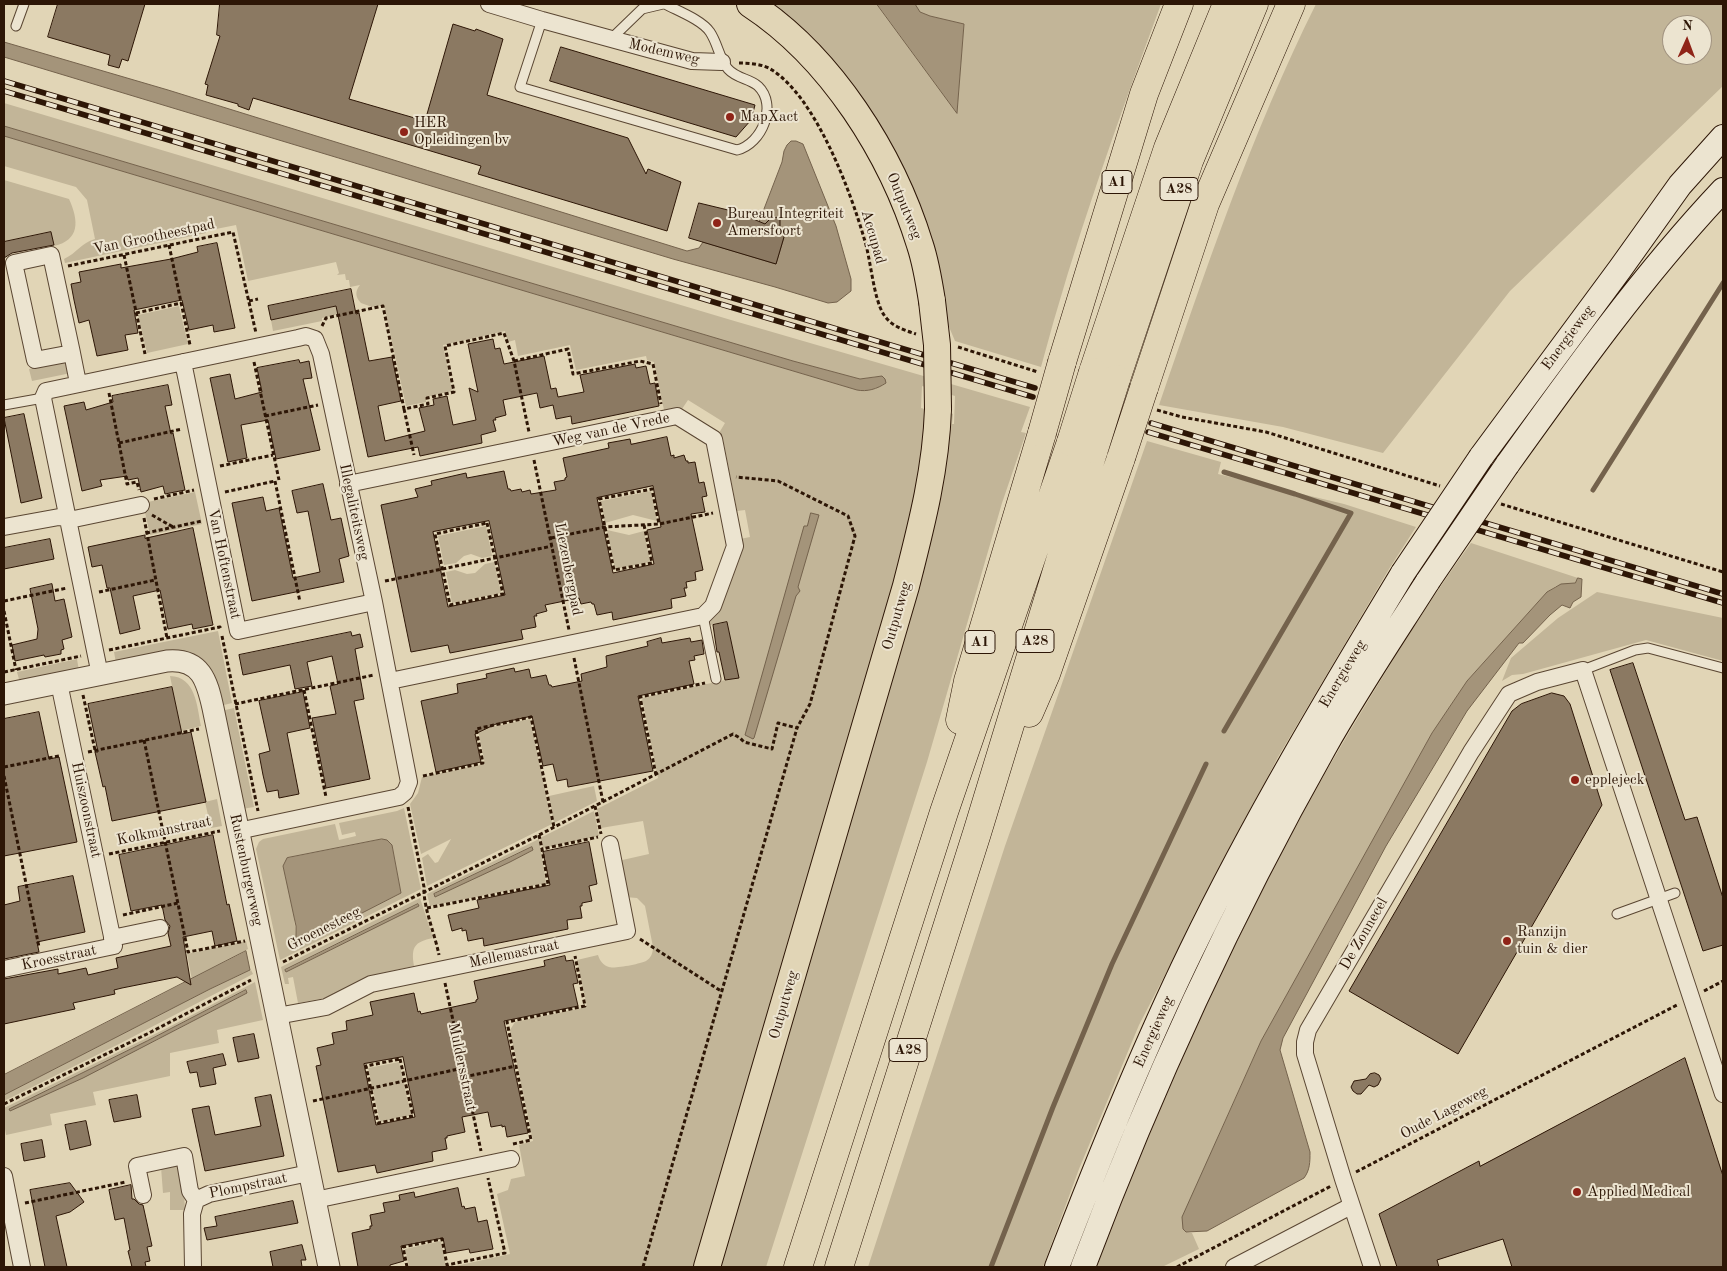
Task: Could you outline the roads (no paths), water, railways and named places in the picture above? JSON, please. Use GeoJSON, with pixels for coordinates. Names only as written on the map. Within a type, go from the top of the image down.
{"type":"FeatureCollection","features":[{"type":"Feature","properties":{"kind":"highway","name":"A1"},"geometry":{"type":"LineString","coordinates":[[930,856],[968,681],[1042,433],[1052,367],[1144,94],[1179,4]]}},
{"type":"Feature","properties":{"kind":"highway","name":"A28"},"geometry":{"type":"LineString","coordinates":[[1105,376],[1168,148],[1227,4]]}},
{"type":"Feature","properties":{"kind":"highway","name":"A28"},"geometry":{"type":"LineString","coordinates":[[798,1267],[930,856],[1082,445],[1105,376],[1189,161],[1254,4]]}},
{"type":"Feature","properties":{"kind":"highway","name":"A28"},"geometry":{"type":"LineString","coordinates":[[977,833],[1046,674],[1122,458],[1205,204],[1290,4]]}},
{"type":"Feature","properties":{"kind":"highway","name":"A28"},"geometry":{"type":"LineString","coordinates":[[839,1267],[977,833],[1082,445]]}},
{"type":"Feature","properties":{"kind":"main road","name":"Outputweg"},"geometry":{"type":"LineString","coordinates":[[707,1267],[906,586],[930,479],[937,436],[938,409],[937,345],[927,270],[909,213],[894,177],[849,102],[820,67],[786,32],[750,4]]}},
{"type":"Feature","properties":{"kind":"main road","name":"Energieweg"},"geometry":{"type":"LineString","coordinates":[[1057,1267],[1088,1186],[1141,1061],[1192,951],[1264,811],[1334,688],[1403,573],[1481,457],[1680,185],[1723,137]]}},
{"type":"Feature","properties":{"kind":"main road","name":"Energieweg"},"geometry":{"type":"LineString","coordinates":[[1083,1267],[1118,1175],[1213,961],[1262,864],[1325,747],[1428,580],[1574,370],[1655,267],[1723,190]]}},
{"type":"Feature","properties":{"kind":"street","name":"Modemweg"},"geometry":{"type":"LineString","coordinates":[[489,4],[692,61],[722,62]]}},
{"type":"Feature","properties":{"kind":"street"},"geometry":{"type":"LineString","coordinates":[[72,353],[35,360],[14,263],[51,255],[72,353],[78,383]]}},
{"type":"Feature","properties":{"kind":"street","name":"Illegaliteitsweg"},"geometry":{"type":"LineString","coordinates":[[188,361],[306,336],[315,339],[318,343],[410,779],[408,787],[402,796],[393,799],[238,829]]}},
{"type":"Feature","properties":{"kind":"street"},"geometry":{"type":"LineString","coordinates":[[90,677],[95,653],[43,398],[46,391],[188,361]]}},
{"type":"Feature","properties":{"kind":"street","name":"Van Hoftenstraat"},"geometry":{"type":"LineString","coordinates":[[188,361],[195,426],[238,631],[374,602]]}},
{"type":"Feature","properties":{"kind":"street","name":"Weg van de Vrede"},"geometry":{"type":"LineString","coordinates":[[348,484],[677,416],[714,439],[734,540],[734,552],[713,606],[702,616]]}},
{"type":"Feature","properties":{"kind":"street"},"geometry":{"type":"LineString","coordinates":[[4,527],[60,516],[74,519],[147,506]]}},
{"type":"Feature","properties":{"kind":"street"},"geometry":{"type":"LineString","coordinates":[[389,676],[571,644],[702,616]]}},
{"type":"Feature","properties":{"kind":"street","name":"Rustenburgerweg"},"geometry":{"type":"LineString","coordinates":[[12,692],[167,661],[184,662],[195,668],[204,677],[238,829],[329,1267]]}},
{"type":"Feature","properties":{"kind":"street"},"geometry":{"type":"LineString","coordinates":[[1583,670],[1723,1094]]}},
{"type":"Feature","properties":{"kind":"street","name":"De Zonnecel"},"geometry":{"type":"LineString","coordinates":[[1369,1267],[1305,1054],[1308,1030],[1466,761],[1509,694],[1537,682],[1583,670]]}},
{"type":"Feature","properties":{"kind":"street","name":"Huiszoonstraat"},"geometry":{"type":"LineString","coordinates":[[59,683],[113,942]]}},
{"type":"Feature","properties":{"kind":"street","name":"Mellemastraat"},"geometry":{"type":"LineString","coordinates":[[277,1016],[326,1007],[372,984],[627,931],[606,840]]}},
{"type":"Feature","properties":{"kind":"street"},"geometry":{"type":"LineString","coordinates":[[113,942],[160,928]]}},
{"type":"Feature","properties":{"kind":"street","name":"Kroesstraat"},"geometry":{"type":"LineString","coordinates":[[4,969],[113,942]]}},
{"type":"Feature","properties":{"kind":"street"},"geometry":{"type":"LineString","coordinates":[[315,1200],[485,1155],[508,1152]]}},
{"type":"Feature","properties":{"kind":"street"},"geometry":{"type":"LineString","coordinates":[[141,1188],[136,1166],[184,1156],[190,1191],[196,1200]]}},
{"type":"Feature","properties":{"kind":"street","name":"Plompstraat"},"geometry":{"type":"LineString","coordinates":[[193,1267],[192,1214],[196,1200],[209,1194],[310,1173]]}},
{"type":"Feature","properties":{"kind":"street"},"geometry":{"type":"LineString","coordinates":[[4,1176],[8,1215],[22,1267]]}},
{"type":"Feature","properties":{"kind":"street"},"geometry":{"type":"LineString","coordinates":[[1234,1267],[1351,1206]]}},
{"type":"Feature","properties":{"kind":"lane"},"geometry":{"type":"LineString","coordinates":[[16,26],[24,4]]}},
{"type":"Feature","properties":{"kind":"lane","name":"Modemweg"},"geometry":{"type":"LineString","coordinates":[[611,39],[642,9],[664,4],[704,26],[710,33],[722,62]]}},
{"type":"Feature","properties":{"kind":"lane"},"geometry":{"type":"LineString","coordinates":[[542,20],[520,88],[737,150],[745,148],[753,142],[760,132],[767,104],[765,94],[756,84],[734,75],[722,62]]}},
{"type":"Feature","properties":{"kind":"lane"},"geometry":{"type":"LineString","coordinates":[[4,405],[43,398]]}},
{"type":"Feature","properties":{"kind":"lane"},"geometry":{"type":"LineString","coordinates":[[702,616],[716,679]]}},
{"type":"Feature","properties":{"kind":"lane","name":"De Zonnecel"},"geometry":{"type":"LineString","coordinates":[[1583,670],[1635,650],[1648,648],[1723,668]]}},
{"type":"Feature","properties":{"kind":"lane"},"geometry":{"type":"LineString","coordinates":[[1617,914],[1674,893]]}},
{"type":"Feature","properties":{"kind":"waterway"},"geometry":{"type":"LineString","coordinates":[[1593,490],[1723,283]]}},
{"type":"Feature","properties":{"kind":"waterway"},"geometry":{"type":"LineString","coordinates":[[1224,472],[1351,513],[1224,731]]}},
{"type":"Feature","properties":{"kind":"waterway"},"geometry":{"type":"LineString","coordinates":[[991,1267],[1053,1107],[1112,964],[1206,764]]}},
{"type":"Feature","properties":{"kind":"railway"},"geometry":{"type":"LineString","coordinates":[[4,81],[1035,388]]}},
{"type":"Feature","properties":{"kind":"railway"},"geometry":{"type":"LineString","coordinates":[[4,91],[1033,397]]}},
{"type":"Feature","properties":{"kind":"railway"},"geometry":{"type":"LineString","coordinates":[[1151,423],[1723,594]]}},
{"type":"Feature","properties":{"kind":"railway"},"geometry":{"type":"LineString","coordinates":[[1148,432],[1723,603]]}},
{"type":"Feature","properties":{"kind":"place","name":"MapXact"},"geometry":{"type":"Point","coordinates":[730,117]}},
{"type":"Feature","properties":{"kind":"place","name":"HER Opleidingen bv"},"geometry":{"type":"Point","coordinates":[404,132]}},
{"type":"Feature","properties":{"kind":"place","name":"Bureau Integriteit Amersfoort"},"geometry":{"type":"Point","coordinates":[717,223]}},
{"type":"Feature","properties":{"kind":"place","name":"epplejeck"},"geometry":{"type":"Point","coordinates":[1575,780]}},
{"type":"Feature","properties":{"kind":"place","name":"Ranzijn tuin & dier"},"geometry":{"type":"Point","coordinates":[1507,941]}},
{"type":"Feature","properties":{"kind":"place","name":"Applied Medical"},"geometry":{"type":"Point","coordinates":[1577,1192]}}]}
